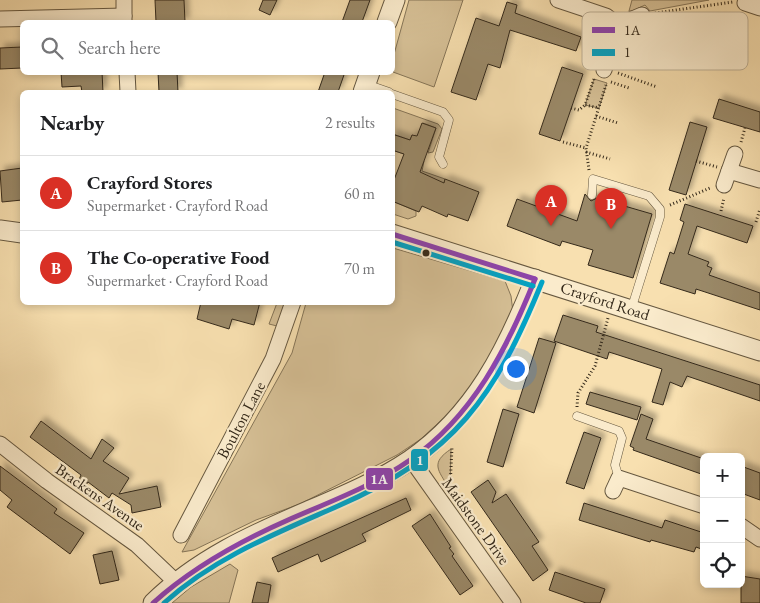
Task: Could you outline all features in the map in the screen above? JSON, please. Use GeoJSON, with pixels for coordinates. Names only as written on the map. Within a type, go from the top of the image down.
{"type":"FeatureCollection","features":[{"type":"Feature","properties":{"kind":"street"},"geometry":{"type":"LineString","coordinates":[[0,19],[124,19],[124,0]]}},
{"type":"Feature","properties":{"kind":"street"},"geometry":{"type":"LineString","coordinates":[[388,20],[395,0]]}},
{"type":"Feature","properties":{"kind":"street"},"geometry":{"type":"LineString","coordinates":[[558,0],[594,12]]}},
{"type":"Feature","properties":{"kind":"street"},"geometry":{"type":"LineString","coordinates":[[607,75],[608,70]]}},
{"type":"Feature","properties":{"kind":"street"},"geometry":{"type":"LineString","coordinates":[[127,75],[128,90]]}},
{"type":"Feature","properties":{"kind":"street"},"geometry":{"type":"LineString","coordinates":[[735,154],[727,178],[760,180]]}},
{"type":"Feature","properties":{"kind":"street"},"geometry":{"type":"LineString","coordinates":[[0,230],[20,233]]}},
{"type":"Feature","properties":{"kind":"street","name":"Crayford Road"},"geometry":{"type":"LineString","coordinates":[[395,235],[760,351]]}},
{"type":"Feature","properties":{"kind":"street"},"geometry":{"type":"LineString","coordinates":[[153,603],[176,582],[221,551],[365,485],[411,459],[452,424],[475,398],[499,361],[535,278]]}},
{"type":"Feature","properties":{"kind":"street","name":"Boulton Lane"},"geometry":{"type":"LineString","coordinates":[[181,535],[273,359],[292,305]]}},
{"type":"Feature","properties":{"kind":"street","name":"Brackens Avenue"},"geometry":{"type":"LineString","coordinates":[[0,444],[47,482],[137,544],[176,582]]}},
{"type":"Feature","properties":{"kind":"street","name":"Maidstone Drive"},"geometry":{"type":"LineString","coordinates":[[411,459],[513,603]]}},
{"type":"Feature","properties":{"kind":"street"},"geometry":{"type":"LineString","coordinates":[[616,484],[700,505]]}},
{"type":"Feature","properties":{"kind":"street"},"geometry":{"type":"LineString","coordinates":[[745,529],[760,539]]}},
{"type":"Feature","properties":{"kind":"lane"},"geometry":{"type":"LineString","coordinates":[[367,83],[384,90]]}},
{"type":"Feature","properties":{"kind":"lane"},"geometry":{"type":"LineString","coordinates":[[395,94],[443,112],[449,120],[439,157],[443,164]]}},
{"type":"Feature","properties":{"kind":"lane"},"geometry":{"type":"LineString","coordinates":[[592,195],[594,180],[649,196],[660,210],[660,217],[631,310]]}},
{"type":"Feature","properties":{"kind":"lane"},"geometry":{"type":"LineString","coordinates":[[577,416],[619,431],[622,438],[615,465],[616,484]]}},
{"type":"Feature","properties":{"kind":"path"},"geometry":{"type":"LineString","coordinates":[[664,12],[736,2],[755,5]]}},
{"type":"Feature","properties":{"kind":"path"},"geometry":{"type":"LineString","coordinates":[[571,108],[579,110],[585,105],[597,70]]}},
{"type":"Feature","properties":{"kind":"path"},"geometry":{"type":"LineString","coordinates":[[601,70],[629,88]]}},
{"type":"Feature","properties":{"kind":"path"},"geometry":{"type":"LineString","coordinates":[[607,75],[614,72],[657,86]]}},
{"type":"Feature","properties":{"kind":"path"},"geometry":{"type":"LineString","coordinates":[[594,180],[588,168],[586,150],[607,75]]}},
{"type":"Feature","properties":{"kind":"path"},"geometry":{"type":"LineString","coordinates":[[585,105],[599,108]]}},
{"type":"Feature","properties":{"kind":"path"},"geometry":{"type":"LineString","coordinates":[[596,116],[618,123]]}},
{"type":"Feature","properties":{"kind":"path"},"geometry":{"type":"LineString","coordinates":[[563,142],[610,159]]}},
{"type":"Feature","properties":{"kind":"path"},"geometry":{"type":"LineString","coordinates":[[660,210],[720,184],[727,178],[696,161]]}},
{"type":"Feature","properties":{"kind":"path"},"geometry":{"type":"LineString","coordinates":[[756,222],[760,209]]}},
{"type":"Feature","properties":{"kind":"path"},"geometry":{"type":"LineString","coordinates":[[577,416],[578,393],[595,366],[613,303]]}},
{"type":"Feature","properties":{"kind":"path"},"geometry":{"type":"LineString","coordinates":[[450,514],[452,424]]}},
{"type":"Feature","properties":{"kind":"shaded area"},"geometry":{"type":"Polygon","coordinates":[[[409,0],[463,0],[434,87],[395,73],[395,51],[409,0]]]}},
{"type":"Feature","properties":{"kind":"shaded area"},"geometry":{"type":"Polygon","coordinates":[[[632,0],[709,0],[650,11],[645,5],[629,11],[632,0]]]}},
{"type":"Feature","properties":{"kind":"shaded area"},"geometry":{"type":"Polygon","coordinates":[[[594,79],[607,83],[599,108],[585,105],[594,79]]]}},
{"type":"Feature","properties":{"kind":"shaded area"},"geometry":{"type":"Polygon","coordinates":[[[395,109],[438,124],[442,129],[433,152],[428,153],[436,128],[423,123],[417,137],[412,135],[410,140],[395,135],[395,109]]]}},
{"type":"Feature","properties":{"kind":"shaded area"},"geometry":{"type":"Polygon","coordinates":[[[395,151],[424,161],[422,171],[445,179],[444,183],[395,178],[395,151]]]}},
{"type":"Feature","properties":{"kind":"shaded area"},"geometry":{"type":"Polygon","coordinates":[[[395,202],[416,211],[416,216],[408,219],[395,215],[395,202]]]}},
{"type":"Feature","properties":{"kind":"shaded area"},"geometry":{"type":"Polygon","coordinates":[[[395,249],[505,281],[511,296],[513,312],[479,376],[449,413],[421,439],[397,455],[300,504],[256,520],[194,550],[182,552],[292,353],[305,305],[395,305],[395,249]]]}},
{"type":"Feature","properties":{"kind":"shaded area"},"geometry":{"type":"Polygon","coordinates":[[[276,305],[285,305],[277,326],[269,324],[276,305]]]}},
{"type":"Feature","properties":{"kind":"shaded area"},"geometry":{"type":"Polygon","coordinates":[[[451,449],[449,488],[439,471],[438,463],[440,458],[451,449]]]}},
{"type":"Feature","properties":{"kind":"shaded area"},"geometry":{"type":"Polygon","coordinates":[[[230,564],[238,570],[229,603],[172,603],[191,587],[230,564]]]}},
{"type":"Feature","properties":{"kind":"building"},"geometry":{"type":"Polygon","coordinates":[[[155,0],[184,0],[185,20],[156,20],[155,0]]]}},
{"type":"Feature","properties":{"kind":"building"},"geometry":{"type":"Polygon","coordinates":[[[263,0],[277,0],[270,15],[259,10],[263,0]]]}},
{"type":"Feature","properties":{"kind":"building"},"geometry":{"type":"Polygon","coordinates":[[[350,0],[370,0],[363,20],[343,20],[350,0]]]}},
{"type":"Feature","properties":{"kind":"building"},"geometry":{"type":"Polygon","coordinates":[[[507,2],[517,5],[515,13],[581,37],[576,51],[510,30],[500,68],[488,64],[476,100],[451,92],[476,18],[499,26],[507,2]]]}},
{"type":"Feature","properties":{"kind":"building"},"geometry":{"type":"Polygon","coordinates":[[[20,47],[20,68],[0,69],[0,48],[20,47]]]}},
{"type":"Feature","properties":{"kind":"building"},"geometry":{"type":"Polygon","coordinates":[[[562,67],[583,74],[560,141],[539,134],[562,67]]]}},
{"type":"Feature","properties":{"kind":"building"},"geometry":{"type":"Polygon","coordinates":[[[61,75],[102,75],[103,90],[82,90],[81,86],[62,87],[61,75]]]}},
{"type":"Feature","properties":{"kind":"building"},"geometry":{"type":"Polygon","coordinates":[[[158,75],[177,75],[178,90],[159,90],[158,75]]]}},
{"type":"Feature","properties":{"kind":"building"},"geometry":{"type":"Polygon","coordinates":[[[324,75],[344,75],[339,90],[319,90],[324,75]]]}},
{"type":"Feature","properties":{"kind":"building"},"geometry":{"type":"Polygon","coordinates":[[[719,99],[760,112],[760,132],[713,118],[719,99]]]}},
{"type":"Feature","properties":{"kind":"building"},"geometry":{"type":"Polygon","coordinates":[[[690,122],[707,127],[686,195],[669,190],[690,122]]]}},
{"type":"Feature","properties":{"kind":"building"},"geometry":{"type":"Polygon","coordinates":[[[422,123],[436,128],[420,172],[444,183],[445,179],[479,192],[468,221],[448,214],[447,217],[422,206],[419,212],[395,202],[395,177],[404,154],[395,151],[395,135],[410,140],[412,135],[417,136],[422,123]]]}},
{"type":"Feature","properties":{"kind":"building"},"geometry":{"type":"Polygon","coordinates":[[[20,168],[20,200],[2,202],[0,171],[20,168]]]}},
{"type":"Feature","properties":{"kind":"building"},"geometry":{"type":"Polygon","coordinates":[[[585,194],[591,201],[597,198],[652,214],[633,278],[588,265],[593,250],[562,241],[560,246],[507,226],[517,199],[577,221],[585,194]]]}},
{"type":"Feature","properties":{"kind":"building"},"geometry":{"type":"Polygon","coordinates":[[[685,204],[753,226],[747,243],[697,226],[688,254],[709,262],[707,266],[712,268],[709,275],[760,293],[760,310],[696,289],[695,294],[660,283],[670,252],[674,254],[684,222],[680,220],[685,204]]]}},
{"type":"Feature","properties":{"kind":"building"},"geometry":{"type":"Polygon","coordinates":[[[200,305],[259,305],[254,325],[232,319],[229,329],[197,319],[200,305]]]}},
{"type":"Feature","properties":{"kind":"building"},"geometry":{"type":"Polygon","coordinates":[[[563,315],[598,326],[596,332],[760,385],[760,401],[687,376],[682,387],[670,382],[663,405],[652,402],[662,369],[609,352],[607,359],[554,341],[563,315]]]}},
{"type":"Feature","properties":{"kind":"building"},"geometry":{"type":"Polygon","coordinates":[[[539,338],[556,343],[534,413],[517,407],[539,338]]]}},
{"type":"Feature","properties":{"kind":"building"},"geometry":{"type":"Polygon","coordinates":[[[590,392],[641,407],[637,420],[586,404],[590,392]]]}},
{"type":"Feature","properties":{"kind":"building"},"geometry":{"type":"Polygon","coordinates":[[[503,409],[519,414],[503,467],[487,462],[503,409]]]}},
{"type":"Feature","properties":{"kind":"building"},"geometry":{"type":"Polygon","coordinates":[[[641,414],[653,419],[646,439],[700,458],[700,474],[633,450],[634,448],[630,446],[641,414]]]}},
{"type":"Feature","properties":{"kind":"building"},"geometry":{"type":"Polygon","coordinates":[[[41,421],[91,459],[102,439],[114,448],[103,461],[129,478],[119,494],[157,486],[161,507],[132,513],[131,505],[112,493],[109,498],[88,482],[84,488],[77,484],[81,475],[30,437],[41,421]]]}},
{"type":"Feature","properties":{"kind":"building"},"geometry":{"type":"Polygon","coordinates":[[[584,432],[601,438],[584,489],[566,483],[584,432]]]}},
{"type":"Feature","properties":{"kind":"building"},"geometry":{"type":"Polygon","coordinates":[[[0,466],[57,509],[54,513],[84,533],[70,554],[7,507],[12,500],[0,490],[0,466]]]}},
{"type":"Feature","properties":{"kind":"building"},"geometry":{"type":"Polygon","coordinates":[[[745,467],[760,473],[760,500],[745,494],[745,467]]]}},
{"type":"Feature","properties":{"kind":"building"},"geometry":{"type":"Polygon","coordinates":[[[488,480],[496,492],[492,503],[506,494],[539,542],[532,546],[548,570],[533,581],[471,492],[488,480]]]}},
{"type":"Feature","properties":{"kind":"building"},"geometry":{"type":"Polygon","coordinates":[[[406,498],[411,510],[362,534],[366,541],[321,562],[318,554],[278,572],[272,558],[406,498]]]}},
{"type":"Feature","properties":{"kind":"building"},"geometry":{"type":"Polygon","coordinates":[[[584,503],[662,528],[665,520],[700,532],[700,548],[696,547],[694,552],[651,540],[650,542],[579,520],[584,503]]]}},
{"type":"Feature","properties":{"kind":"building"},"geometry":{"type":"Polygon","coordinates":[[[430,514],[451,547],[449,548],[454,554],[452,556],[473,586],[460,595],[412,526],[430,514]]]}},
{"type":"Feature","properties":{"kind":"building"},"geometry":{"type":"Polygon","coordinates":[[[112,551],[119,580],[100,584],[93,555],[112,551]]]}},
{"type":"Feature","properties":{"kind":"building"},"geometry":{"type":"Polygon","coordinates":[[[555,572],[605,589],[600,603],[586,603],[549,590],[555,572]]]}},
{"type":"Feature","properties":{"kind":"building"},"geometry":{"type":"Polygon","coordinates":[[[745,577],[760,579],[760,603],[741,603],[741,588],[745,588],[745,577]]]}},
{"type":"Feature","properties":{"kind":"building"},"geometry":{"type":"Polygon","coordinates":[[[257,582],[271,585],[268,603],[252,603],[257,582]]]}},
{"type":"Feature","properties":{"kind":"transit line","name":"1A"},"geometry":{"type":"LineString","coordinates":[[395,235],[535,279]]}},
{"type":"Feature","properties":{"kind":"transit line","name":"1"},"geometry":{"type":"LineString","coordinates":[[395,243],[533,286]]}},
{"type":"Feature","properties":{"kind":"transit line","name":"1A"},"geometry":{"type":"LineString","coordinates":[[153,603],[184,578],[234,546],[269,528],[381,478],[410,460],[432,442],[452,423],[486,379],[513,331],[535,279]]}},
{"type":"Feature","properties":{"kind":"transit line","name":"1"},"geometry":{"type":"LineString","coordinates":[[164,603],[204,572],[225,559],[378,486],[413,466],[442,443],[466,418],[488,390],[525,323],[542,282]]}},
{"type":"Feature","properties":{"kind":"place","name":"Crayford Stores"},"geometry":{"type":"Point","coordinates":[551,226]}},
{"type":"Feature","properties":{"kind":"place","name":"The Co-operative Food"},"geometry":{"type":"Point","coordinates":[611,229]}}]}
